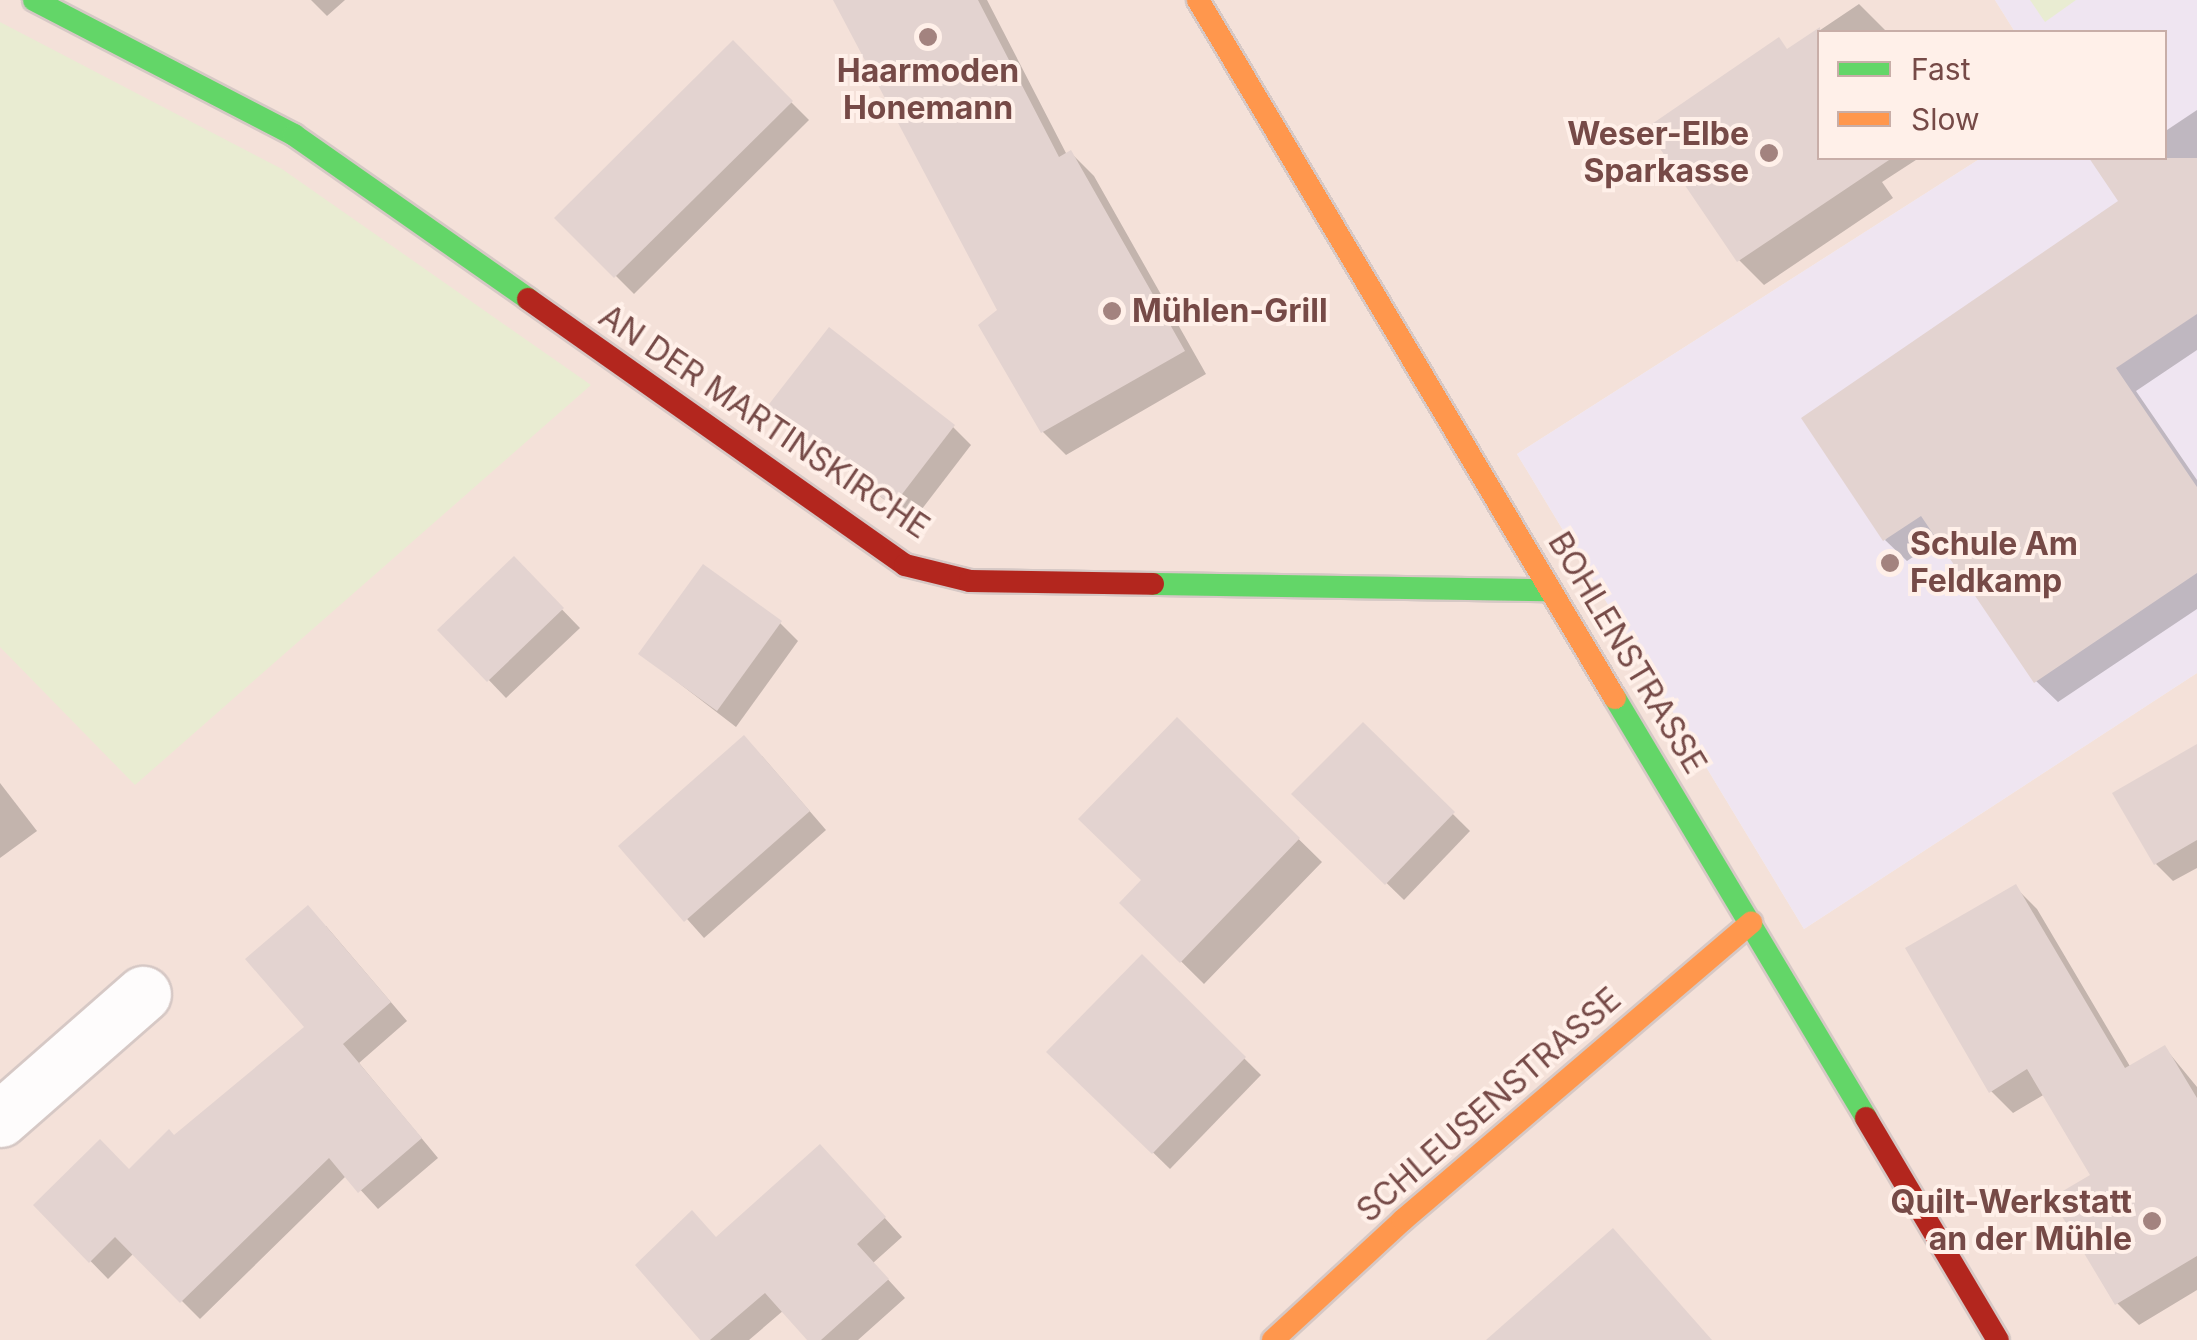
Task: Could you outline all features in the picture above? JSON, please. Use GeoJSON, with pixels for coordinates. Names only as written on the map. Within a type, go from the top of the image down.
{"type":"FeatureCollection","features":[{"type":"Feature","properties":{"kind":"street","name":"AN DER MARTINSKIRCHE"},"geometry":{"type":"LineString","coordinates":[[34,0],[294,136],[905,564],[970,581],[1550,590]]}},
{"type":"Feature","properties":{"kind":"street","name":"BOHLENSTRASSE"},"geometry":{"type":"LineString","coordinates":[[1198,0],[1998,1340]]}},
{"type":"Feature","properties":{"kind":"street","name":"SCHLEUSENSTRASSE"},"geometry":{"type":"LineString","coordinates":[[1273,1340],[1403,1220],[1750,923]]}},
{"type":"Feature","properties":{"kind":"street"},"geometry":{"type":"LineString","coordinates":[[0,1119],[143,994]]}},
{"type":"Feature","properties":{"kind":"shaded area"},"geometry":{"type":"Polygon","coordinates":[[[0,0],[1995,0],[2014,30],[1817,30],[1817,160],[1978,160],[1517,454],[1804,929],[2197,673],[2197,1340],[0,1340],[0,0]]]}},
{"type":"Feature","properties":{"kind":"shaded area","name":"Schule Am Feldkamp"},"geometry":{"type":"Polygon","coordinates":[[[1995,0],[2197,0],[2197,673],[1804,929],[1517,454],[1978,160],[2167,160],[2167,30],[2014,30],[1995,0]]]}},
{"type":"Feature","properties":{"kind":"green space"},"geometry":{"type":"Polygon","coordinates":[[[2030,0],[2076,0],[2045,22],[2030,0]]]}},
{"type":"Feature","properties":{"kind":"green space"},"geometry":{"type":"Polygon","coordinates":[[[0,22],[282,169],[591,385],[135,785],[0,647],[0,22]]]}},
{"type":"Feature","properties":{"kind":"building"},"geometry":{"type":"Polygon","coordinates":[[[833,0],[978,0],[1059,157],[1071,150],[1185,351],[1041,433],[978,325],[997,310],[833,0]]]}},
{"type":"Feature","properties":{"kind":"building"},"geometry":{"type":"Polygon","coordinates":[[[1820,27],[1817,160],[1889,160],[1737,262],[1646,128],[1779,37],[1787,49],[1820,27]]]}},
{"type":"Feature","properties":{"kind":"building"},"geometry":{"type":"Polygon","coordinates":[[[733,40],[793,101],[614,278],[554,218],[733,40]]]}},
{"type":"Feature","properties":{"kind":"building"},"geometry":{"type":"Polygon","coordinates":[[[2197,158],[2197,314],[2116,368],[2197,487],[2197,573],[2034,683],[1921,516],[1883,541],[1801,418],[2118,201],[2090,160],[2197,158]]]}},
{"type":"Feature","properties":{"kind":"building"},"geometry":{"type":"Polygon","coordinates":[[[829,327],[955,425],[893,506],[766,408],[829,327]]]}},
{"type":"Feature","properties":{"kind":"building"},"geometry":{"type":"Polygon","coordinates":[[[514,556],[564,608],[487,682],[437,630],[514,556]]]}},
{"type":"Feature","properties":{"kind":"building"},"geometry":{"type":"Polygon","coordinates":[[[703,564],[782,621],[717,711],[638,654],[703,564]]]}},
{"type":"Feature","properties":{"kind":"building"},"geometry":{"type":"Polygon","coordinates":[[[1177,717],[1300,838],[1180,963],[1119,903],[1141,880],[1078,819],[1177,717]]]}},
{"type":"Feature","properties":{"kind":"building"},"geometry":{"type":"Polygon","coordinates":[[[1363,722],[1455,812],[1385,885],[1291,794],[1363,722]]]}},
{"type":"Feature","properties":{"kind":"building"},"geometry":{"type":"Polygon","coordinates":[[[744,735],[810,811],[684,922],[618,846],[744,735]]]}},
{"type":"Feature","properties":{"kind":"building"},"geometry":{"type":"Polygon","coordinates":[[[2197,744],[2197,840],[2154,865],[2112,793],[2197,744]]]}},
{"type":"Feature","properties":{"kind":"building"},"geometry":{"type":"Polygon","coordinates":[[[2016,884],[2125,1068],[2165,1045],[2197,1098],[2197,1256],[2115,1305],[2051,1198],[2090,1175],[2027,1069],[1989,1093],[1905,948],[2016,884]]]}},
{"type":"Feature","properties":{"kind":"building"},"geometry":{"type":"Polygon","coordinates":[[[308,905],[391,1002],[343,1044],[422,1138],[358,1193],[329,1158],[180,1303],[115,1237],[89,1263],[33,1205],[100,1139],[129,1169],[169,1129],[174,1135],[304,1027],[245,959],[308,905]]]}},
{"type":"Feature","properties":{"kind":"building"},"geometry":{"type":"Polygon","coordinates":[[[1142,954],[1246,1057],[1152,1154],[1046,1052],[1142,954]]]}},
{"type":"Feature","properties":{"kind":"building"},"geometry":{"type":"Polygon","coordinates":[[[820,1144],[886,1217],[857,1244],[889,1279],[821,1340],[807,1340],[765,1293],[710,1340],[700,1340],[635,1265],[692,1210],[716,1237],[820,1144]]]}},
{"type":"Feature","properties":{"kind":"building"},"geometry":{"type":"Polygon","coordinates":[[[1613,1228],[1712,1340],[1486,1340],[1613,1228]]]}},
{"type":"Feature","properties":{"kind":"traffic: fast"},"geometry":{"type":"LineString","coordinates":[[34,0],[294,135],[528,299]]}},
{"type":"Feature","properties":{"kind":"traffic: fast"},"geometry":{"type":"LineString","coordinates":[[1153,584],[1550,590]]}},
{"type":"Feature","properties":{"kind":"traffic: fast"},"geometry":{"type":"LineString","coordinates":[[1615,698],[1866,1118]]}},
{"type":"Feature","properties":{"kind":"traffic: slow"},"geometry":{"type":"LineString","coordinates":[[1198,0],[1615,698]]}},
{"type":"Feature","properties":{"kind":"traffic: slow"},"geometry":{"type":"LineString","coordinates":[[1273,1340],[1403,1220],[1751,923]]}},
{"type":"Feature","properties":{"kind":"traffic: jam"},"geometry":{"type":"LineString","coordinates":[[528,299],[905,565],[970,581],[1153,584]]}},
{"type":"Feature","properties":{"kind":"traffic: jam"},"geometry":{"type":"LineString","coordinates":[[1866,1118],[1998,1340]]}},
{"type":"Feature","properties":{"kind":"place","name":"Haarmoden Honemann"},"geometry":{"type":"Point","coordinates":[928,37]}},
{"type":"Feature","properties":{"kind":"place","name":"Weser-Elbe Sparkasse"},"geometry":{"type":"Point","coordinates":[1769,153]}},
{"type":"Feature","properties":{"kind":"place","name":"Mühlen-Grill"},"geometry":{"type":"Point","coordinates":[1112,311]}},
{"type":"Feature","properties":{"kind":"place","name":"Schule Am Feldkamp"},"geometry":{"type":"Point","coordinates":[1890,563]}},
{"type":"Feature","properties":{"kind":"place","name":"Quilt-Werkstatt an der Mühle"},"geometry":{"type":"Point","coordinates":[2152,1221]}}]}
